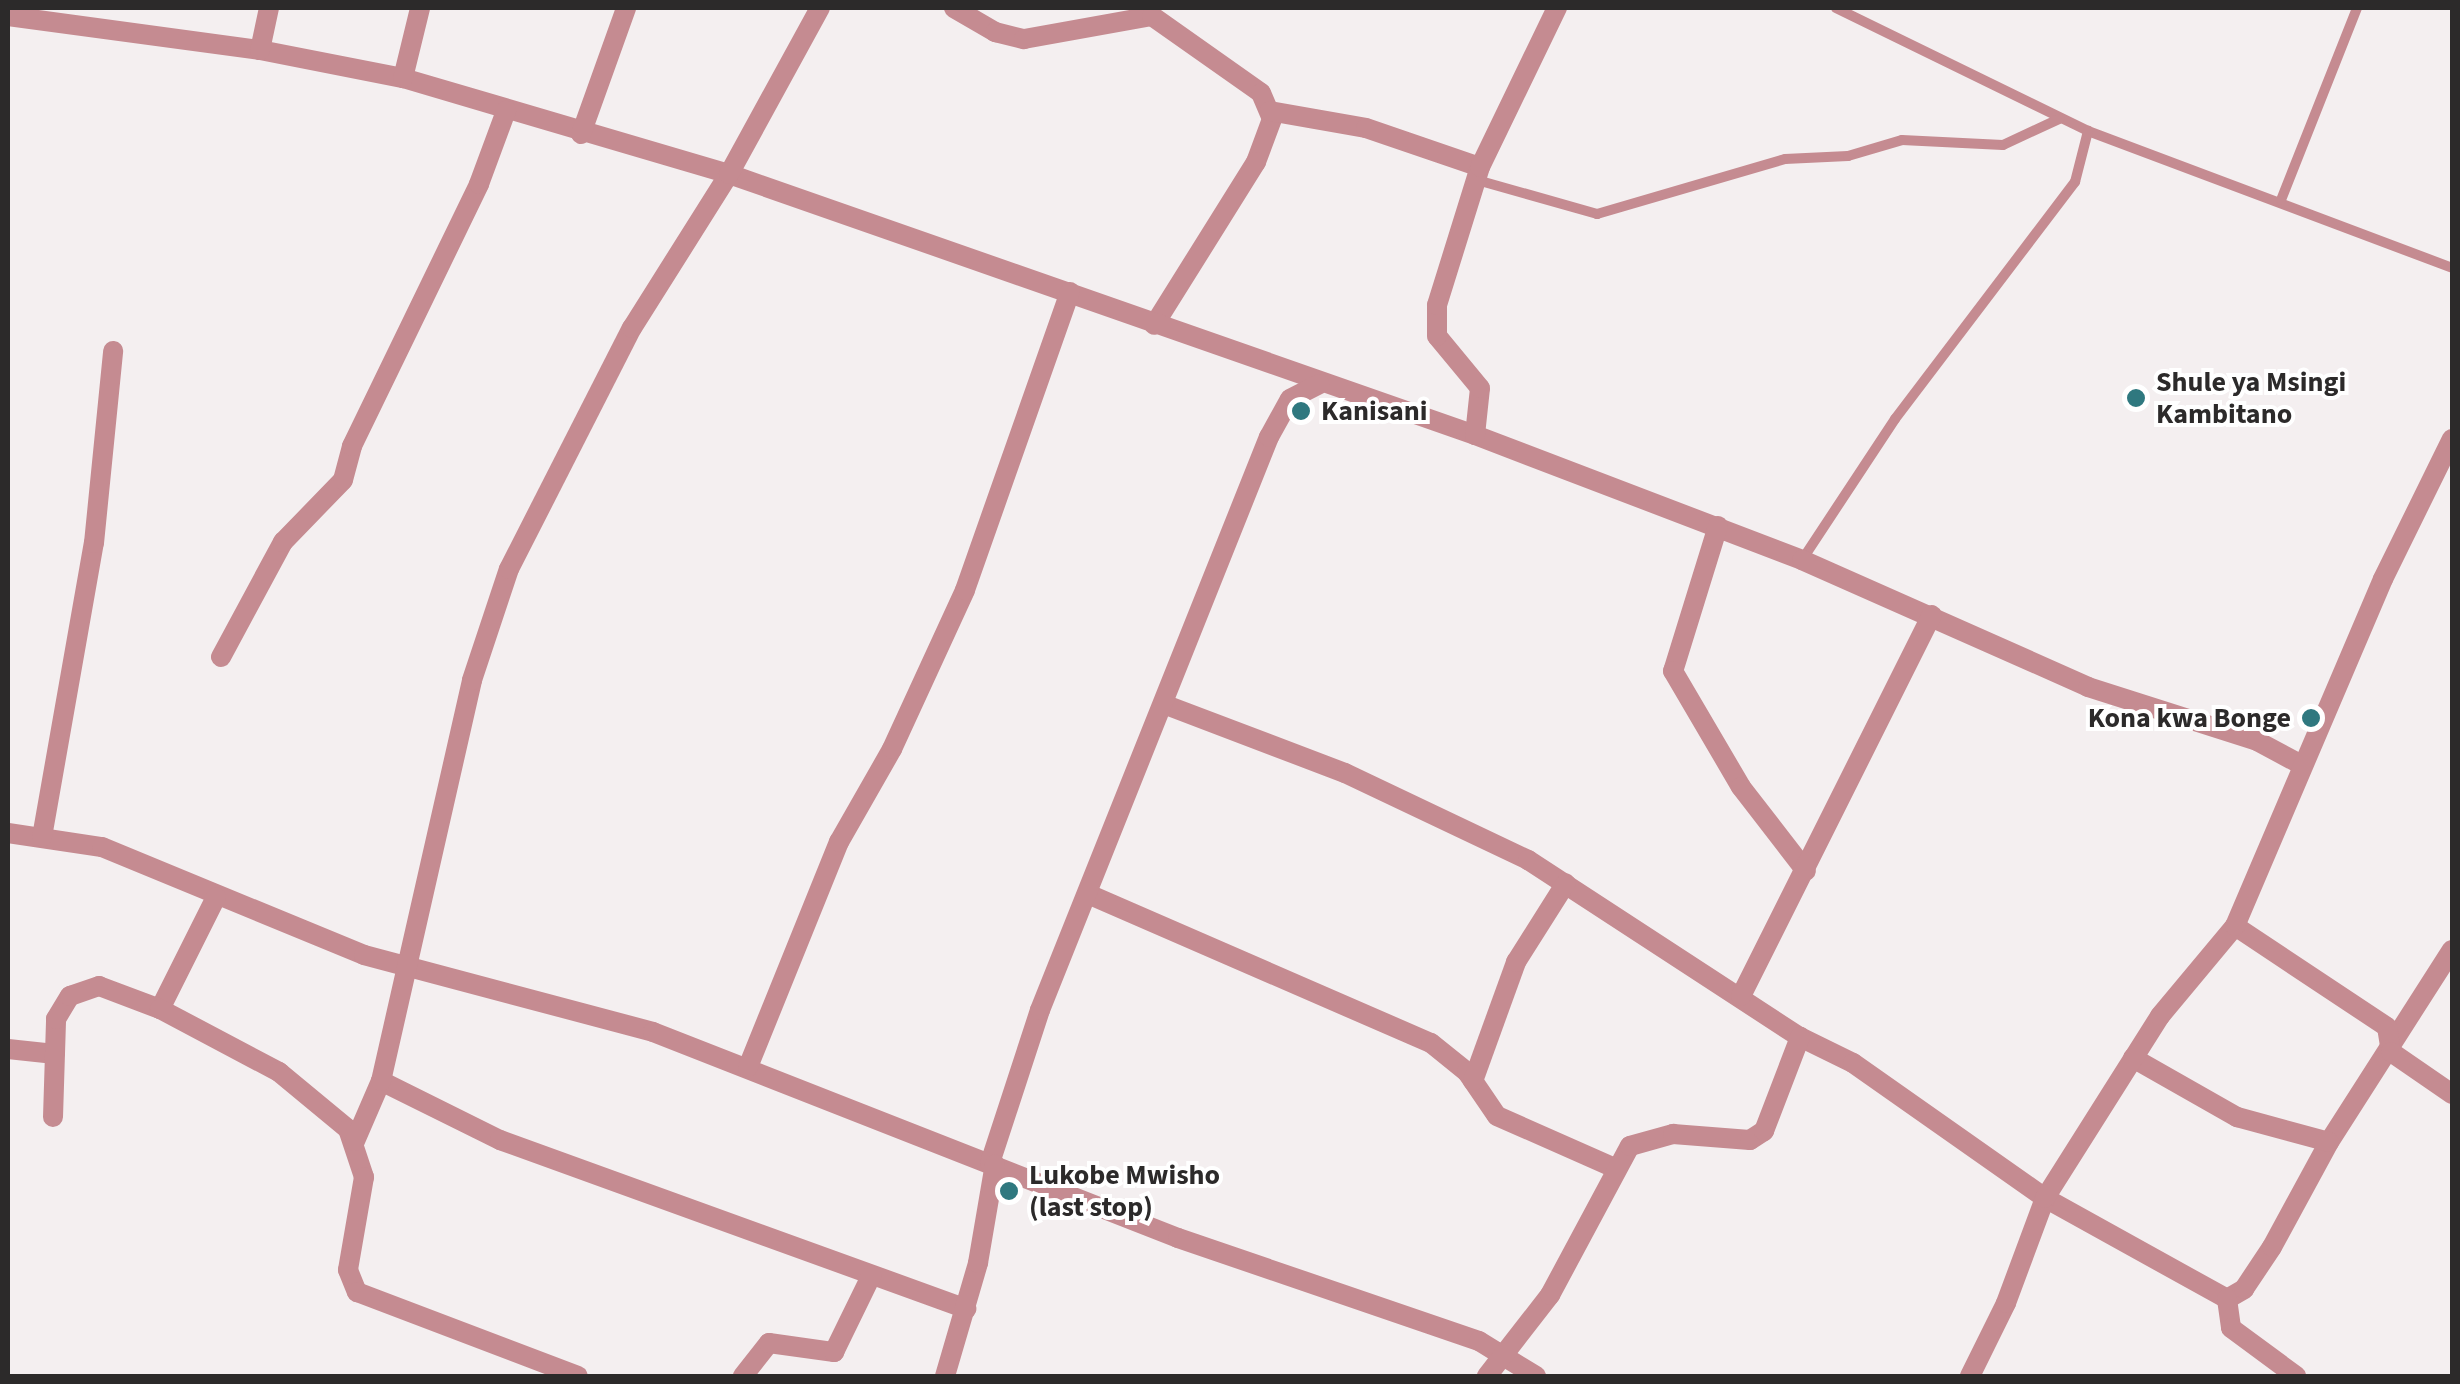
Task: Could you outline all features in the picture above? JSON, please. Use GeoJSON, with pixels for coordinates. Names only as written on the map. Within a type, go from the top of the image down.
{"type":"FeatureCollection","features":[{"type":"Feature","properties":{"kind":"street"},"geometry":{"type":"LineString","coordinates":[[92,8],[101,28]]}},
{"type":"Feature","properties":{"kind":"street"},"geometry":{"type":"LineString","coordinates":[[260,50],[269,8]]}},
{"type":"Feature","properties":{"kind":"street"},"geometry":{"type":"LineString","coordinates":[[403,78],[420,8]]}},
{"type":"Feature","properties":{"kind":"street"},"geometry":{"type":"LineString","coordinates":[[582,134],[626,8]]}},
{"type":"Feature","properties":{"kind":"street"},"geometry":{"type":"LineString","coordinates":[[354,1141],[381,1082],[472,680],[509,569],[624,342],[729,174],[820,8]]}},
{"type":"Feature","properties":{"kind":"street"},"geometry":{"type":"LineString","coordinates":[[954,8],[1012,38],[1072,33],[1147,12],[1249,79],[1270,111],[1269,132],[1242,192],[1154,325]]}},
{"type":"Feature","properties":{"kind":"street"},"geometry":{"type":"LineString","coordinates":[[1072,33],[1080,8]]}},
{"type":"Feature","properties":{"kind":"street"},"geometry":{"type":"LineString","coordinates":[[1475,435],[1480,388],[1435,329],[1478,173],[1557,8]]}},
{"type":"Feature","properties":{"kind":"street"},"geometry":{"type":"LineString","coordinates":[[8,16],[260,50],[403,78],[582,134],[729,174],[1070,292],[1319,384],[1475,435],[1718,526],[1932,615],[2088,687],[2258,741],[2302,765]]}},
{"type":"Feature","properties":{"kind":"street"},"geometry":{"type":"LineString","coordinates":[[221,657],[283,542],[343,480],[352,446],[478,184],[506,111]]}},
{"type":"Feature","properties":{"kind":"street"},"geometry":{"type":"LineString","coordinates":[[1270,111],[1366,128],[1478,173]]}},
{"type":"Feature","properties":{"kind":"street"},"geometry":{"type":"LineString","coordinates":[[748,1066],[839,842],[892,749],[965,590],[1070,292]]}},
{"type":"Feature","properties":{"kind":"street"},"geometry":{"type":"LineString","coordinates":[[42,837],[94,543],[113,352]]}},
{"type":"Feature","properties":{"kind":"street"},"geometry":{"type":"LineString","coordinates":[[945,1376],[966,1309],[993,1163],[1088,894],[1166,706],[1278,414],[1296,393],[1319,384]]}},
{"type":"Feature","properties":{"kind":"street"},"geometry":{"type":"LineString","coordinates":[[1970,1376],[2006,1303],[2045,1198],[2133,1058],[2235,926],[2302,765],[2452,440]]}},
{"type":"Feature","properties":{"kind":"street"},"geometry":{"type":"LineString","coordinates":[[1718,526],[1673,671],[1741,787],[1806,872]]}},
{"type":"Feature","properties":{"kind":"street"},"geometry":{"type":"LineString","coordinates":[[1741,996],[1932,615]]}},
{"type":"Feature","properties":{"kind":"street"},"geometry":{"type":"LineString","coordinates":[[1166,706],[1345,773],[1566,882],[1800,1037],[1853,1063],[2045,1198],[2226,1299]]}},
{"type":"Feature","properties":{"kind":"street"},"geometry":{"type":"LineString","coordinates":[[8,832],[102,847],[216,897],[406,966],[653,1032],[748,1066],[1178,1238],[1508,1355],[1536,1376]]}},
{"type":"Feature","properties":{"kind":"street"},"geometry":{"type":"LineString","coordinates":[[1473,1080],[1516,962],[1566,882]]}},
{"type":"Feature","properties":{"kind":"street"},"geometry":{"type":"LineString","coordinates":[[1088,894],[1430,1044],[1473,1080],[1497,1116],[1615,1168]]}},
{"type":"Feature","properties":{"kind":"street"},"geometry":{"type":"LineString","coordinates":[[160,1009],[216,897]]}},
{"type":"Feature","properties":{"kind":"street"},"geometry":{"type":"LineString","coordinates":[[2235,926],[2387,1027],[2391,1052],[2452,1094]]}},
{"type":"Feature","properties":{"kind":"street"},"geometry":{"type":"LineString","coordinates":[[2226,1299],[2244,1289],[2272,1247],[2329,1142],[2391,1052],[2452,950]]}},
{"type":"Feature","properties":{"kind":"street"},"geometry":{"type":"LineString","coordinates":[[54,1117],[56,1019],[82,987],[99,986],[160,1009],[317,1097],[354,1141],[364,1204],[348,1270],[353,1288],[578,1376]]}},
{"type":"Feature","properties":{"kind":"street"},"geometry":{"type":"LineString","coordinates":[[1487,1376],[1508,1355],[1550,1295],[1630,1146],[1660,1137],[1740,1142],[1764,1131],[1800,1037]]}},
{"type":"Feature","properties":{"kind":"street"},"geometry":{"type":"LineString","coordinates":[[8,1050],[55,1054]]}},
{"type":"Feature","properties":{"kind":"street"},"geometry":{"type":"LineString","coordinates":[[2133,1058],[2237,1118],[2329,1142]]}},
{"type":"Feature","properties":{"kind":"street"},"geometry":{"type":"LineString","coordinates":[[381,1082],[500,1140],[966,1309]]}},
{"type":"Feature","properties":{"kind":"street"},"geometry":{"type":"LineString","coordinates":[[743,1376],[769,1343],[834,1352],[871,1276]]}},
{"type":"Feature","properties":{"kind":"street"},"geometry":{"type":"LineString","coordinates":[[2226,1299],[2231,1328],[2296,1376]]}},
{"type":"Feature","properties":{"kind":"lane"},"geometry":{"type":"LineString","coordinates":[[1836,8],[2059,119],[2452,268]]}},
{"type":"Feature","properties":{"kind":"lane"},"geometry":{"type":"LineString","coordinates":[[2281,200],[2357,8]]}},
{"type":"Feature","properties":{"kind":"lane"},"geometry":{"type":"LineString","coordinates":[[1478,173],[1597,214],[1785,160],[1848,156],[1902,140],[2003,146],[2059,119]]}},
{"type":"Feature","properties":{"kind":"lane"},"geometry":{"type":"LineString","coordinates":[[1802,560],[1895,419],[2074,182],[2088,131]]}},
{"type":"Feature","properties":{"kind":"place","name":"Shule ya Msingi Kambitano"},"geometry":{"type":"Point","coordinates":[2136,398]}},
{"type":"Feature","properties":{"kind":"place","name":"Kanisani"},"geometry":{"type":"Point","coordinates":[1301,411]}},
{"type":"Feature","properties":{"kind":"place","name":"Kona kwa Bonge"},"geometry":{"type":"Point","coordinates":[2311,718]}},
{"type":"Feature","properties":{"kind":"place","name":"Lukobe Mwisho (last stop)"},"geometry":{"type":"Point","coordinates":[1009,1191]}}]}
